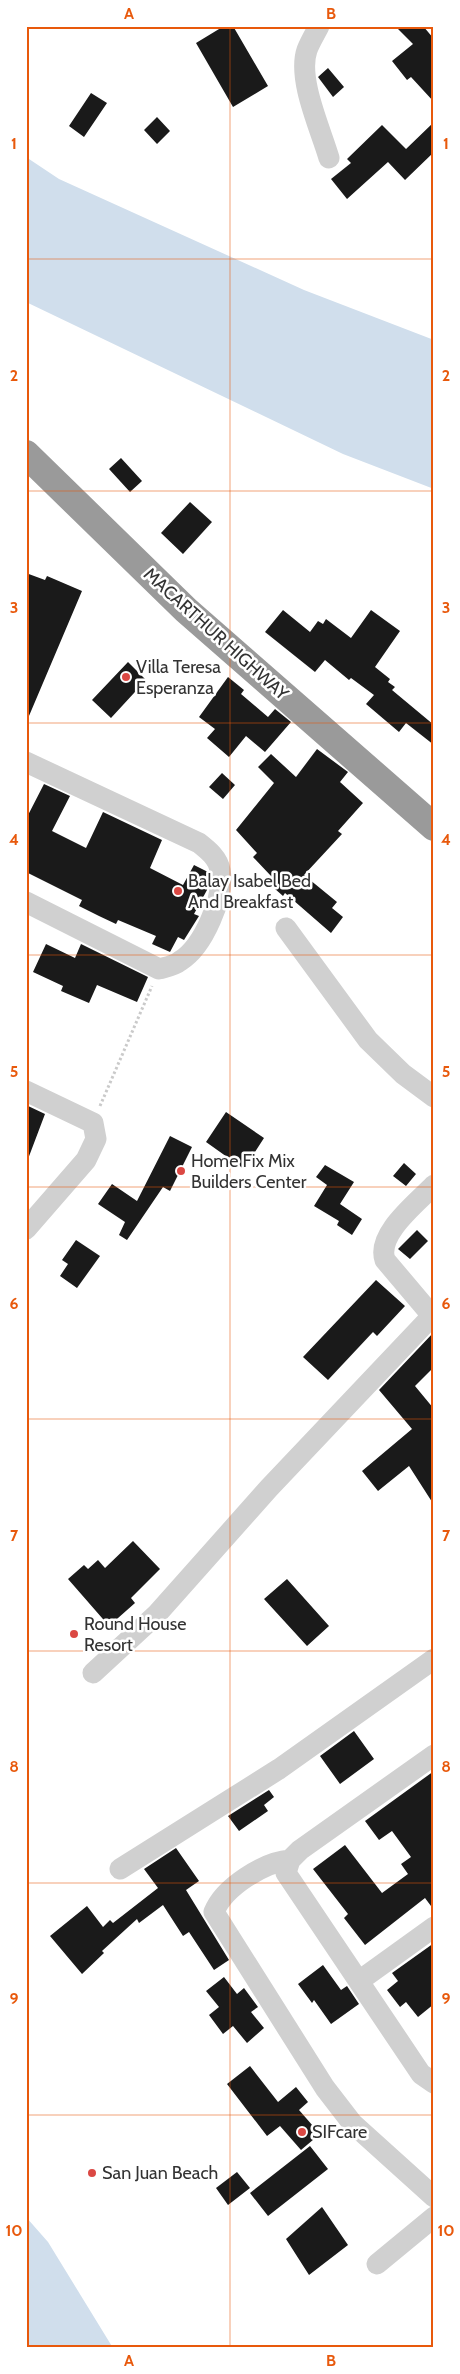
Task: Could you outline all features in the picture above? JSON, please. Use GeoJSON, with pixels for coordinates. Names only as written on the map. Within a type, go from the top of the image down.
{"type":"FeatureCollection","features":[{"type":"Feature","properties":{"kind":"highway","name":"MACARTHUR HIGHWAY"},"geometry":{"type":"LineString","coordinates":[[26,454],[186,610],[434,827]]}},
{"type":"Feature","properties":{"kind":"street"},"geometry":{"type":"LineString","coordinates":[[320,26],[307,49],[304,67],[309,91],[329,158]]}},
{"type":"Feature","properties":{"kind":"street"},"geometry":{"type":"LineString","coordinates":[[26,762],[199,843],[215,860],[220,869],[220,885],[216,903],[202,938],[181,961],[159,969],[26,902]]}},
{"type":"Feature","properties":{"kind":"street"},"geometry":{"type":"LineString","coordinates":[[286,928],[368,1040],[403,1074],[434,1097]]}},
{"type":"Feature","properties":{"kind":"street"},"geometry":{"type":"LineString","coordinates":[[26,1091],[93,1123],[96,1131],[94,1146],[86,1160],[26,1229]]}},
{"type":"Feature","properties":{"kind":"street"},"geometry":{"type":"LineString","coordinates":[[93,1673],[157,1614],[269,1488],[433,1317],[385,1260],[382,1251],[388,1233],[434,1185]]}},
{"type":"Feature","properties":{"kind":"street"},"geometry":{"type":"LineString","coordinates":[[120,1869],[279,1769],[434,1659]]}},
{"type":"Feature","properties":{"kind":"street"},"geometry":{"type":"LineString","coordinates":[[434,1755],[300,1850],[290,1860],[286,1873],[290,1882],[359,1980],[421,2074],[434,2082]]}},
{"type":"Feature","properties":{"kind":"street"},"geometry":{"type":"LineString","coordinates":[[290,1860],[277,1861],[262,1866],[219,1900],[214,1912],[324,2088],[352,2123],[434,2197]]}},
{"type":"Feature","properties":{"kind":"street"},"geometry":{"type":"LineString","coordinates":[[359,1980],[434,1927]]}},
{"type":"Feature","properties":{"kind":"street"},"geometry":{"type":"LineString","coordinates":[[377,2264],[434,2218]]}},
{"type":"Feature","properties":{"kind":"path"},"geometry":{"type":"LineString","coordinates":[[93,1123],[159,969]]}},
{"type":"Feature","properties":{"kind":"water"},"geometry":{"type":"Polygon","coordinates":[[[26,157],[59,179],[304,290],[434,340],[434,489],[343,454],[26,302],[26,157]]]}},
{"type":"Feature","properties":{"kind":"water"},"geometry":{"type":"Polygon","coordinates":[[[26,2217],[48,2242],[113,2348],[26,2348],[26,2217]]]}},
{"type":"Feature","properties":{"kind":"building"},"geometry":{"type":"Polygon","coordinates":[[[224,26],[233,26],[268,86],[233,107],[196,43],[224,26]]]}},
{"type":"Feature","properties":{"kind":"building"},"geometry":{"type":"Polygon","coordinates":[[[395,26],[423,26],[434,39],[434,102],[411,77],[407,80],[392,61],[413,44],[395,26]]]}},
{"type":"Feature","properties":{"kind":"building"},"geometry":{"type":"Polygon","coordinates":[[[328,68],[344,87],[333,97],[318,77],[328,68]]]}},
{"type":"Feature","properties":{"kind":"building"},"geometry":{"type":"Polygon","coordinates":[[[91,93],[107,103],[84,137],[69,126],[91,93]]]}},
{"type":"Feature","properties":{"kind":"building"},"geometry":{"type":"Polygon","coordinates":[[[157,117],[170,131],[157,144],[144,130],[157,117]]]}},
{"type":"Feature","properties":{"kind":"building"},"geometry":{"type":"Polygon","coordinates":[[[434,122],[434,152],[405,180],[388,162],[347,199],[331,179],[351,163],[347,159],[382,125],[406,149],[434,122]]]}},
{"type":"Feature","properties":{"kind":"building"},"geometry":{"type":"Polygon","coordinates":[[[121,458],[142,481],[130,492],[109,469],[121,458]]]}},
{"type":"Feature","properties":{"kind":"building"},"geometry":{"type":"Polygon","coordinates":[[[190,502],[212,522],[183,554],[161,533],[190,502]]]}},
{"type":"Feature","properties":{"kind":"building"},"geometry":{"type":"Polygon","coordinates":[[[26,573],[45,580],[47,576],[82,591],[26,723],[26,573]]]}},
{"type":"Feature","properties":{"kind":"building"},"geometry":{"type":"Polygon","coordinates":[[[283,610],[310,632],[318,621],[323,624],[326,619],[351,638],[371,610],[400,631],[375,667],[390,679],[388,682],[395,687],[392,690],[434,725],[434,745],[406,723],[399,732],[366,704],[374,695],[351,678],[349,680],[325,660],[315,672],[265,632],[283,610]]]}},
{"type":"Feature","properties":{"kind":"building"},"geometry":{"type":"Polygon","coordinates":[[[128,662],[146,680],[111,718],[92,700],[128,662]]]}},
{"type":"Feature","properties":{"kind":"building"},"geometry":{"type":"Polygon","coordinates":[[[228,677],[244,690],[241,694],[268,717],[275,709],[291,722],[265,752],[246,736],[229,757],[207,738],[215,729],[199,717],[228,677]]]}},
{"type":"Feature","properties":{"kind":"building"},"geometry":{"type":"Polygon","coordinates":[[[317,749],[348,772],[340,782],[363,803],[338,831],[342,834],[304,875],[337,902],[332,908],[343,917],[331,933],[285,893],[283,896],[266,881],[271,876],[253,857],[257,853],[236,830],[274,783],[258,767],[271,754],[296,777],[317,749]]]}},
{"type":"Feature","properties":{"kind":"building"},"geometry":{"type":"Polygon","coordinates":[[[222,773],[235,785],[223,799],[209,787],[222,773]]]}},
{"type":"Feature","properties":{"kind":"building"},"geometry":{"type":"Polygon","coordinates":[[[44,784],[70,796],[52,831],[86,848],[103,812],[162,840],[150,868],[183,885],[194,865],[208,872],[207,890],[194,914],[199,916],[184,940],[178,937],[170,952],[152,944],[156,936],[118,920],[116,924],[99,916],[79,906],[82,900],[26,872],[26,819],[44,784]]]}},
{"type":"Feature","properties":{"kind":"building"},"geometry":{"type":"Polygon","coordinates":[[[46,944],[75,958],[81,944],[148,977],[137,1002],[97,985],[89,1003],[61,991],[63,986],[33,972],[46,944]]]}},
{"type":"Feature","properties":{"kind":"building"},"geometry":{"type":"Polygon","coordinates":[[[26,1105],[45,1114],[28,1159],[26,1158],[26,1105]]]}},
{"type":"Feature","properties":{"kind":"building"},"geometry":{"type":"Polygon","coordinates":[[[226,1112],[264,1138],[244,1169],[206,1142],[226,1112]]]}},
{"type":"Feature","properties":{"kind":"building"},"geometry":{"type":"Polygon","coordinates":[[[170,1136],[192,1147],[170,1191],[163,1187],[127,1240],[119,1235],[125,1222],[98,1204],[112,1184],[137,1201],[170,1136]]]}},
{"type":"Feature","properties":{"kind":"building"},"geometry":{"type":"Polygon","coordinates":[[[404,1163],[416,1174],[406,1186],[393,1176],[404,1163]]]}},
{"type":"Feature","properties":{"kind":"building"},"geometry":{"type":"Polygon","coordinates":[[[325,1165],[354,1182],[340,1204],[362,1219],[352,1235],[337,1225],[339,1221],[314,1206],[327,1185],[316,1177],[325,1165]]]}},
{"type":"Feature","properties":{"kind":"building"},"geometry":{"type":"Polygon","coordinates":[[[417,1230],[428,1241],[410,1259],[398,1249],[417,1230]]]}},
{"type":"Feature","properties":{"kind":"building"},"geometry":{"type":"Polygon","coordinates":[[[76,1240],[100,1256],[77,1288],[60,1276],[68,1264],[62,1260],[76,1240]]]}},
{"type":"Feature","properties":{"kind":"building"},"geometry":{"type":"Polygon","coordinates":[[[376,1280],[405,1306],[377,1336],[373,1332],[328,1380],[303,1357],[376,1280]]]}},
{"type":"Feature","properties":{"kind":"building"},"geometry":{"type":"Polygon","coordinates":[[[434,1332],[434,1367],[415,1386],[434,1409],[434,1505],[409,1466],[378,1491],[362,1471],[412,1429],[379,1390],[434,1332]]]}},
{"type":"Feature","properties":{"kind":"building"},"geometry":{"type":"Polygon","coordinates":[[[133,1541],[160,1569],[131,1598],[135,1603],[109,1626],[68,1579],[84,1565],[88,1569],[98,1560],[105,1568],[133,1541]]]}},
{"type":"Feature","properties":{"kind":"building"},"geometry":{"type":"Polygon","coordinates":[[[287,1579],[329,1626],[307,1646],[264,1599],[287,1579]]]}},
{"type":"Feature","properties":{"kind":"building"},"geometry":{"type":"Polygon","coordinates":[[[354,1731],[374,1759],[340,1784],[320,1756],[354,1731]]]}},
{"type":"Feature","properties":{"kind":"building"},"geometry":{"type":"Polygon","coordinates":[[[434,1771],[434,1910],[425,1898],[365,1945],[344,1918],[348,1914],[313,1869],[345,1845],[382,1893],[408,1874],[401,1864],[411,1857],[392,1831],[379,1840],[365,1821],[434,1771]]]}},
{"type":"Feature","properties":{"kind":"building"},"geometry":{"type":"Polygon","coordinates":[[[269,1790],[274,1797],[264,1805],[268,1811],[239,1831],[228,1816],[269,1790]]]}},
{"type":"Feature","properties":{"kind":"building"},"geometry":{"type":"Polygon","coordinates":[[[176,1848],[199,1881],[186,1890],[229,1960],[214,1970],[189,1932],[183,1936],[163,1905],[139,1923],[137,1919],[102,1951],[104,1953],[82,1974],[50,1936],[87,1906],[103,1927],[110,1920],[113,1923],[158,1888],[144,1869],[176,1848]]]}},
{"type":"Feature","properties":{"kind":"building"},"geometry":{"type":"Polygon","coordinates":[[[434,1943],[434,2004],[418,2017],[406,2002],[400,2007],[387,1990],[398,1981],[392,1973],[434,1943]]]}},
{"type":"Feature","properties":{"kind":"building"},"geometry":{"type":"Polygon","coordinates":[[[323,1965],[341,1990],[347,1986],[359,2004],[331,2024],[314,2000],[312,2003],[298,1984],[323,1965]]]}},
{"type":"Feature","properties":{"kind":"building"},"geometry":{"type":"Polygon","coordinates":[[[224,1977],[237,1994],[244,1988],[258,2007],[251,2012],[264,2028],[247,2043],[233,2026],[223,2034],[209,2015],[219,2007],[206,1991],[224,1977]]]}},
{"type":"Feature","properties":{"kind":"building"},"geometry":{"type":"Polygon","coordinates":[[[250,2066],[278,2102],[296,2087],[308,2102],[299,2110],[320,2134],[301,2150],[280,2126],[267,2136],[227,2084],[250,2066]]]}},
{"type":"Feature","properties":{"kind":"building"},"geometry":{"type":"Polygon","coordinates":[[[310,2146],[328,2169],[268,2216],[250,2193],[310,2146]]]}},
{"type":"Feature","properties":{"kind":"building"},"geometry":{"type":"Polygon","coordinates":[[[237,2172],[250,2188],[228,2205],[216,2188],[237,2172]]]}},
{"type":"Feature","properties":{"kind":"building"},"geometry":{"type":"Polygon","coordinates":[[[322,2207],[348,2245],[309,2275],[286,2239],[322,2207]]]}},
{"type":"Feature","properties":{"kind":"place","name":"Villa Teresa Esperanza"},"geometry":{"type":"Point","coordinates":[126,677]}},
{"type":"Feature","properties":{"kind":"place","name":"Balay Isabel Bed And Breakfast"},"geometry":{"type":"Point","coordinates":[178,891]}},
{"type":"Feature","properties":{"kind":"place","name":"Home Fix Mix Builders Center"},"geometry":{"type":"Point","coordinates":[181,1171]}},
{"type":"Feature","properties":{"kind":"place","name":"Round House Resort"},"geometry":{"type":"Point","coordinates":[74,1634]}},
{"type":"Feature","properties":{"kind":"place","name":"SIFcare"},"geometry":{"type":"Point","coordinates":[302,2132]}},
{"type":"Feature","properties":{"kind":"place","name":"San Juan Beach"},"geometry":{"type":"Point","coordinates":[92,2173]}}]}
